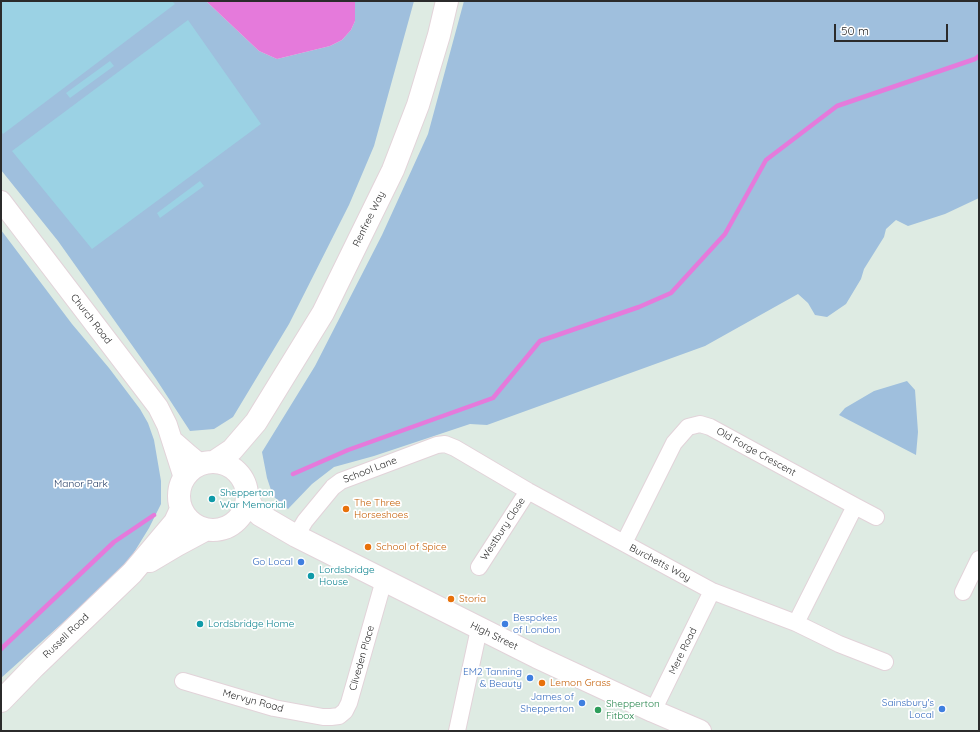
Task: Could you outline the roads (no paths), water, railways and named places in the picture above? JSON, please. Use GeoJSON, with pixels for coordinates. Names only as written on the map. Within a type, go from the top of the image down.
{"type":"FeatureCollection","features":[{"type":"Feature","properties":{"kind":"main road","name":"Renfree Way"},"geometry":{"type":"LineString","coordinates":[[207,463],[232,450],[256,422],[322,313],[392,170],[418,105],[439,35],[447,1]]}},
{"type":"Feature","properties":{"kind":"main road","name":"Renfree Way"},"geometry":{"type":"LineString","coordinates":[[240,474],[243,455],[256,422]]}},
{"type":"Feature","properties":{"kind":"main road"},"geometry":{"type":"LineString","coordinates":[[207,463],[224,463],[240,474],[244,481],[248,498],[240,519],[233,525],[224,528],[205,530],[197,527],[187,518],[181,509],[179,497],[180,487],[184,478],[190,470],[207,463]]}},
{"type":"Feature","properties":{"kind":"main road","name":"High Street"},"geometry":{"type":"LineString","coordinates":[[248,498],[252,507],[260,515],[293,534],[479,629],[653,711],[700,731]]}},
{"type":"Feature","properties":{"kind":"main road","name":"Russell Road"},"geometry":{"type":"LineString","coordinates":[[1,700],[132,573],[175,522],[181,509]]}},
{"type":"Feature","properties":{"kind":"main road","name":"High Street"},"geometry":{"type":"LineString","coordinates":[[233,525],[242,524],[293,534]]}},
{"type":"Feature","properties":{"kind":"main road","name":"Russell Road"},"geometry":{"type":"LineString","coordinates":[[132,573],[177,545],[205,530]]}},
{"type":"Feature","properties":{"kind":"street","name":"Church Road"},"geometry":{"type":"LineString","coordinates":[[1,201],[158,407],[173,441],[184,478]]}},
{"type":"Feature","properties":{"kind":"street","name":"Old Forge Crescent"},"geometry":{"type":"LineString","coordinates":[[624,543],[674,443],[688,427],[700,424],[710,427],[876,517]]}},
{"type":"Feature","properties":{"kind":"street","name":"Church Road"},"geometry":{"type":"LineString","coordinates":[[173,441],[189,456],[207,463]]}},
{"type":"Feature","properties":{"kind":"street","name":"Burchetts Way"},"geometry":{"type":"LineString","coordinates":[[445,444],[455,448],[528,491],[712,591],[796,623],[839,644],[885,662]]}},
{"type":"Feature","properties":{"kind":"street","name":"School Lane"},"geometry":{"type":"LineString","coordinates":[[293,534],[333,486],[341,481],[437,445],[445,444]]}},
{"type":"Feature","properties":{"kind":"street","name":"Westbury Close"},"geometry":{"type":"LineString","coordinates":[[479,567],[528,491]]}},
{"type":"Feature","properties":{"kind":"street"},"geometry":{"type":"LineString","coordinates":[[796,623],[855,506]]}},
{"type":"Feature","properties":{"kind":"street"},"geometry":{"type":"LineString","coordinates":[[963,592],[979,559]]}},
{"type":"Feature","properties":{"kind":"street","name":"Cliveden Place"},"geometry":{"type":"LineString","coordinates":[[323,717],[339,716],[345,711],[349,703],[384,580]]}},
{"type":"Feature","properties":{"kind":"street","name":"Mere Road"},"geometry":{"type":"LineString","coordinates":[[653,711],[712,591]]}},
{"type":"Feature","properties":{"kind":"street"},"geometry":{"type":"LineString","coordinates":[[458,731],[479,629]]}},
{"type":"Feature","properties":{"kind":"street","name":"Mervyn Road"},"geometry":{"type":"LineString","coordinates":[[183,681],[274,708],[323,717]]}},
{"type":"Feature","properties":{"kind":"waterway"},"geometry":{"type":"LineString","coordinates":[[293,474],[348,450],[493,398],[540,341],[639,307],[671,293],[725,234],[766,160],[837,106],[975,59],[979,56]]}},
{"type":"Feature","properties":{"kind":"waterway"},"geometry":{"type":"LineString","coordinates":[[1,649],[114,542],[154,515]]}},
{"type":"Feature","properties":{"kind":"place","name":"Shepperton War Memorial"},"geometry":{"type":"Point","coordinates":[212,499]}},
{"type":"Feature","properties":{"kind":"place","name":"The Three Horseshoes"},"geometry":{"type":"Point","coordinates":[346,509]}},
{"type":"Feature","properties":{"kind":"place","name":"School of Spice"},"geometry":{"type":"Point","coordinates":[368,547]}},
{"type":"Feature","properties":{"kind":"place","name":"Go Local"},"geometry":{"type":"Point","coordinates":[301,562]}},
{"type":"Feature","properties":{"kind":"place","name":"Lordsbridge House"},"geometry":{"type":"Point","coordinates":[311,576]}},
{"type":"Feature","properties":{"kind":"place","name":"Storia"},"geometry":{"type":"Point","coordinates":[451,599]}},
{"type":"Feature","properties":{"kind":"place","name":"Lordsbridge Home"},"geometry":{"type":"Point","coordinates":[200,624]}},
{"type":"Feature","properties":{"kind":"place","name":"Bespokes of London"},"geometry":{"type":"Point","coordinates":[505,624]}},
{"type":"Feature","properties":{"kind":"place","name":"EM2 Tanning & Beauty"},"geometry":{"type":"Point","coordinates":[530,678]}},
{"type":"Feature","properties":{"kind":"place","name":"Lemon Grass"},"geometry":{"type":"Point","coordinates":[542,683]}},
{"type":"Feature","properties":{"kind":"place","name":"James of Shepperton"},"geometry":{"type":"Point","coordinates":[582,703]}},
{"type":"Feature","properties":{"kind":"place","name":"Sainsbury's Local"},"geometry":{"type":"Point","coordinates":[942,709]}},
{"type":"Feature","properties":{"kind":"place","name":"Shepperton Fitbox"},"geometry":{"type":"Point","coordinates":[598,710]}},
{"type":"Feature","properties":{"kind":"park label","name":"Manor Park"},"geometry":{"type":"Point","coordinates":[81,484]}}]}
